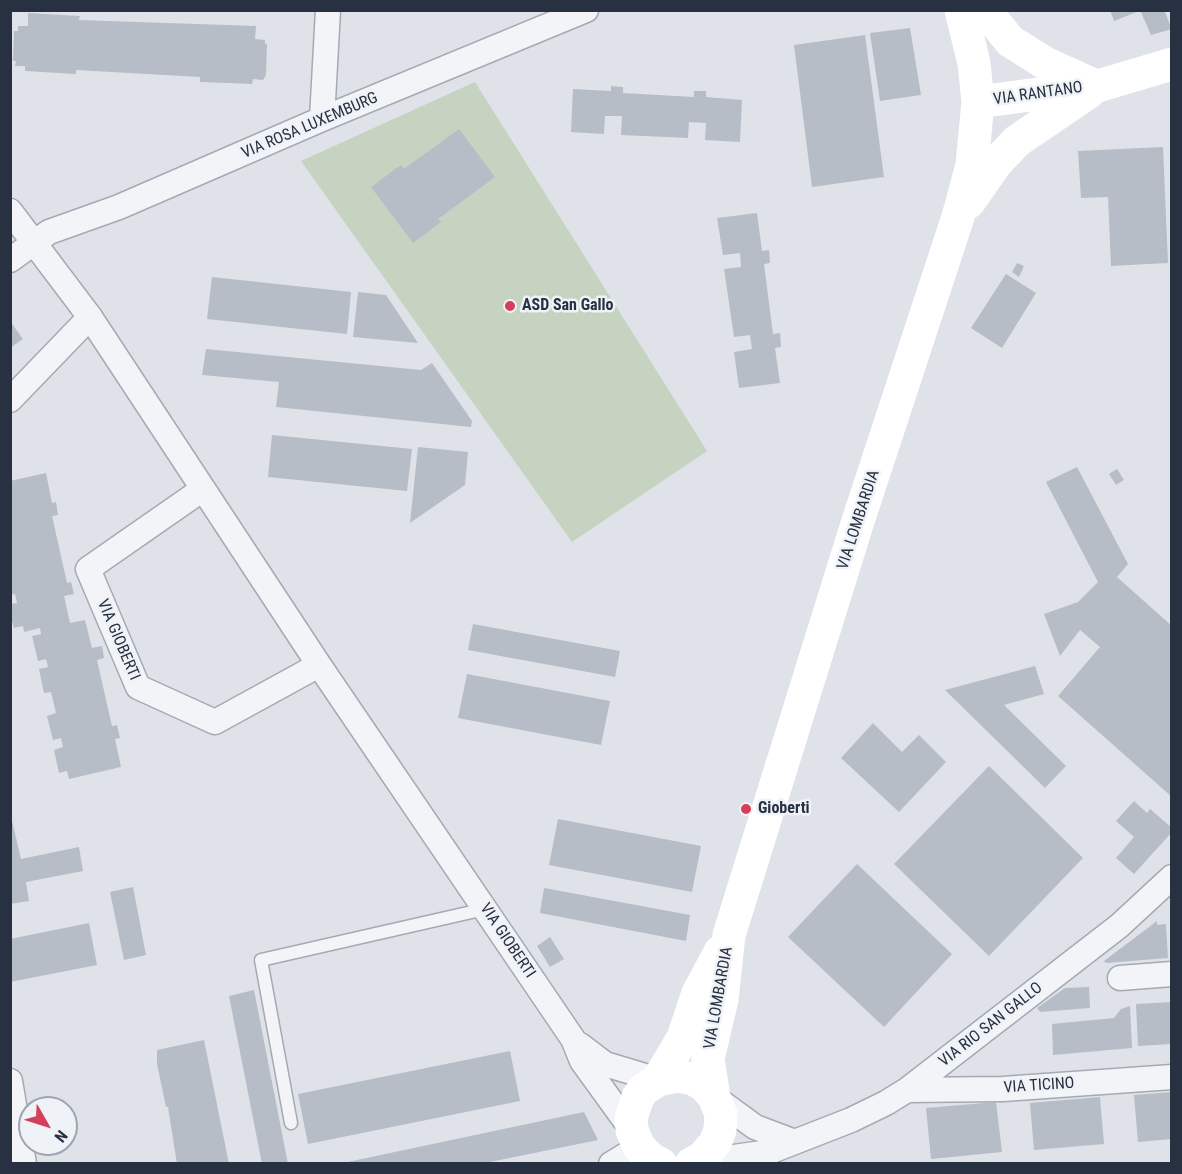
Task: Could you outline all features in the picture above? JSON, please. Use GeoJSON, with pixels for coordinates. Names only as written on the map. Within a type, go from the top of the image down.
{"type":"FeatureCollection","features":[{"type":"Feature","properties":{"kind":"main road","name":"VIA LOMBARDIA"},"geometry":{"type":"LineString","coordinates":[[647,1153],[631,1118],[638,1097],[658,1080],[683,1038],[698,993],[729,935],[858,522],[958,217],[972,165],[978,102],[974,63],[961,10]]}},
{"type":"Feature","properties":{"kind":"main road","name":"VIA RANTANO"},"geometry":{"type":"LineString","coordinates":[[985,10],[1010,41],[1045,63],[1098,86]]}},
{"type":"Feature","properties":{"kind":"main road","name":"VIA RANTANO"},"geometry":{"type":"LineString","coordinates":[[978,102],[1098,86],[1172,64]]}},
{"type":"Feature","properties":{"kind":"main road","name":"VIA RANTANO"},"geometry":{"type":"LineString","coordinates":[[958,217],[997,162],[1017,141],[1098,86]]}},
{"type":"Feature","properties":{"kind":"main road","name":"VIA LOMBARDIA"},"geometry":{"type":"LineString","coordinates":[[696,1162],[716,1143],[720,1130],[721,1114],[714,1096],[708,1059],[722,999],[729,935]]}},
{"type":"Feature","properties":{"kind":"main road"},"geometry":{"type":"LineString","coordinates":[[658,1080],[685,1077],[705,1086],[714,1096]]}},
{"type":"Feature","properties":{"kind":"street"},"geometry":{"type":"LineString","coordinates":[[322,119],[328,10]]}},
{"type":"Feature","properties":{"kind":"street","name":"VIA ROSA LUXEMBURG"},"geometry":{"type":"LineString","coordinates":[[34,241],[49,232],[119,207],[322,119],[586,10]]}},
{"type":"Feature","properties":{"kind":"street","name":"VIA GIOBERTI"},"geometry":{"type":"LineString","coordinates":[[10,211],[90,316],[319,664],[573,1039]]}},
{"type":"Feature","properties":{"kind":"street"},"geometry":{"type":"LineString","coordinates":[[10,260],[34,241]]}},
{"type":"Feature","properties":{"kind":"street"},"geometry":{"type":"LineString","coordinates":[[10,400],[90,316]]}},
{"type":"Feature","properties":{"kind":"street","name":"VIA GIOBERTI"},"geometry":{"type":"LineString","coordinates":[[203,489],[88,569],[138,687],[215,722],[319,664]]}},
{"type":"Feature","properties":{"kind":"street","name":"VIA RIO SAN GALLO"},"geometry":{"type":"LineString","coordinates":[[696,1162],[769,1152],[792,1152],[907,1090],[1119,926],[1172,877]]}},
{"type":"Feature","properties":{"kind":"street"},"geometry":{"type":"LineString","coordinates":[[1120,978],[1172,974]]}},
{"type":"Feature","properties":{"kind":"street"},"geometry":{"type":"LineString","coordinates":[[573,1039],[605,1064],[658,1080]]}},
{"type":"Feature","properties":{"kind":"street"},"geometry":{"type":"LineString","coordinates":[[573,1039],[582,1061],[647,1153],[611,1164]]}},
{"type":"Feature","properties":{"kind":"street","name":"VIA TICINO"},"geometry":{"type":"LineString","coordinates":[[907,1090],[1003,1089],[1172,1077]]}},
{"type":"Feature","properties":{"kind":"street"},"geometry":{"type":"LineString","coordinates":[[10,1081],[24,1164]]}},
{"type":"Feature","properties":{"kind":"street"},"geometry":{"type":"LineString","coordinates":[[714,1096],[792,1152]]}},
{"type":"Feature","properties":{"kind":"lane"},"geometry":{"type":"LineString","coordinates":[[291,1123],[261,960],[485,909]]}},
{"type":"Feature","properties":{"kind":"green space","name":"ASD San Gallo"},"geometry":{"type":"Polygon","coordinates":[[[475,82],[707,451],[572,542],[301,161],[475,82]]]}},
{"type":"Feature","properties":{"kind":"building"},"geometry":{"type":"Polygon","coordinates":[[[1110,10],[1139,10],[1139,11],[1114,21],[1110,10]]]}},
{"type":"Feature","properties":{"kind":"building"},"geometry":{"type":"Polygon","coordinates":[[[1140,10],[1164,10],[1172,29],[1151,35],[1140,10]]]}},
{"type":"Feature","properties":{"kind":"building"},"geometry":{"type":"Polygon","coordinates":[[[28,13],[80,16],[79,20],[256,26],[255,39],[265,40],[267,44],[266,75],[263,80],[253,79],[252,84],[200,82],[200,77],[76,70],[76,74],[25,71],[25,66],[15,66],[16,61],[13,61],[14,31],[18,31],[18,26],[28,26],[28,13]]]}},
{"type":"Feature","properties":{"kind":"building"},"geometry":{"type":"Polygon","coordinates":[[[910,28],[921,95],[880,101],[870,33],[910,28]]]}},
{"type":"Feature","properties":{"kind":"building"},"geometry":{"type":"Polygon","coordinates":[[[865,35],[884,177],[812,187],[794,45],[865,35]]]}},
{"type":"Feature","properties":{"kind":"building"},"geometry":{"type":"Polygon","coordinates":[[[611,86],[623,87],[623,93],[694,97],[694,91],[706,91],[706,97],[742,100],[740,142],[705,140],[706,123],[689,122],[688,138],[621,135],[622,116],[605,116],[604,134],[571,132],[573,89],[611,91],[611,86]]]}},
{"type":"Feature","properties":{"kind":"building"},"geometry":{"type":"Polygon","coordinates":[[[459,129],[495,177],[438,219],[441,222],[413,243],[371,187],[401,165],[404,169],[459,129]]]}},
{"type":"Feature","properties":{"kind":"building"},"geometry":{"type":"Polygon","coordinates":[[[1163,147],[1168,263],[1111,266],[1108,197],[1081,198],[1078,151],[1163,147]]]}},
{"type":"Feature","properties":{"kind":"building"},"geometry":{"type":"Polygon","coordinates":[[[757,213],[762,251],[769,250],[770,263],[764,264],[773,334],[780,333],[781,347],[775,348],[780,383],[739,388],[734,352],[752,349],[750,335],[734,337],[724,269],[741,267],[740,253],[723,255],[717,218],[757,213]]]}},
{"type":"Feature","properties":{"kind":"building"},"geometry":{"type":"Polygon","coordinates":[[[1017,263],[1024,266],[1019,277],[1012,272],[1017,263]]]}},
{"type":"Feature","properties":{"kind":"building"},"geometry":{"type":"Polygon","coordinates":[[[1006,274],[1036,293],[1002,348],[971,328],[1006,274]]]}},
{"type":"Feature","properties":{"kind":"building"},"geometry":{"type":"Polygon","coordinates":[[[212,277],[351,292],[347,334],[207,319],[212,277]]]}},
{"type":"Feature","properties":{"kind":"building"},"geometry":{"type":"Polygon","coordinates":[[[358,292],[386,295],[418,343],[353,337],[358,292]]]}},
{"type":"Feature","properties":{"kind":"building"},"geometry":{"type":"Polygon","coordinates":[[[10,321],[23,339],[10,348],[10,321]]]}},
{"type":"Feature","properties":{"kind":"building"},"geometry":{"type":"Polygon","coordinates":[[[206,349],[421,370],[432,363],[472,421],[471,427],[276,407],[279,382],[202,375],[206,349]]]}},
{"type":"Feature","properties":{"kind":"building"},"geometry":{"type":"Polygon","coordinates":[[[272,435],[412,449],[407,491],[268,477],[272,435]]]}},
{"type":"Feature","properties":{"kind":"building"},"geometry":{"type":"Polygon","coordinates":[[[418,447],[468,452],[465,485],[410,523],[418,447]]]}},
{"type":"Feature","properties":{"kind":"building"},"geometry":{"type":"Polygon","coordinates":[[[1077,467],[1128,564],[1117,577],[1172,626],[1172,797],[1058,696],[1100,647],[1080,630],[1060,656],[1044,614],[1078,602],[1098,582],[1046,482],[1077,467]]]}},
{"type":"Feature","properties":{"kind":"building"},"geometry":{"type":"Polygon","coordinates":[[[1117,469],[1124,480],[1116,485],[1109,474],[1117,469]]]}},
{"type":"Feature","properties":{"kind":"building"},"geometry":{"type":"Polygon","coordinates":[[[46,473],[52,503],[56,502],[58,515],[52,516],[67,583],[71,582],[74,594],[64,596],[70,623],[85,620],[92,648],[102,646],[104,658],[97,660],[112,726],[117,725],[120,738],[115,739],[121,767],[69,779],[67,771],[59,773],[54,750],[63,747],[61,738],[53,740],[47,716],[56,713],[51,692],[44,693],[39,669],[48,667],[46,659],[38,661],[32,636],[41,634],[40,628],[24,632],[23,626],[14,628],[10,614],[10,604],[17,603],[15,594],[10,595],[10,481],[46,473]]]}},
{"type":"Feature","properties":{"kind":"building"},"geometry":{"type":"Polygon","coordinates":[[[473,624],[620,651],[615,677],[468,650],[473,624]]]}},
{"type":"Feature","properties":{"kind":"building"},"geometry":{"type":"Polygon","coordinates":[[[1035,666],[1044,694],[1004,705],[1066,766],[1045,788],[945,690],[1035,666]]]}},
{"type":"Feature","properties":{"kind":"building"},"geometry":{"type":"Polygon","coordinates":[[[467,674],[610,701],[601,745],[458,718],[467,674]]]}},
{"type":"Feature","properties":{"kind":"building"},"geometry":{"type":"Polygon","coordinates":[[[873,723],[902,752],[919,735],[946,762],[899,812],[841,758],[873,723]]]}},
{"type":"Feature","properties":{"kind":"building"},"geometry":{"type":"Polygon","coordinates":[[[989,766],[1083,858],[989,956],[894,864],[989,766]]]}},
{"type":"Feature","properties":{"kind":"building"},"geometry":{"type":"Polygon","coordinates":[[[1134,801],[1147,813],[1150,809],[1172,828],[1172,832],[1134,874],[1116,858],[1134,837],[1116,821],[1134,801]]]}},
{"type":"Feature","properties":{"kind":"building"},"geometry":{"type":"Polygon","coordinates":[[[10,812],[21,859],[79,847],[83,871],[26,882],[29,901],[10,904],[10,812]]]}},
{"type":"Feature","properties":{"kind":"building"},"geometry":{"type":"Polygon","coordinates":[[[558,819],[701,846],[692,892],[549,865],[558,819]]]}},
{"type":"Feature","properties":{"kind":"building"},"geometry":{"type":"Polygon","coordinates":[[[857,864],[952,954],[884,1027],[788,937],[857,864]]]}},
{"type":"Feature","properties":{"kind":"building"},"geometry":{"type":"Polygon","coordinates":[[[133,887],[146,955],[124,960],[110,892],[133,887]]]}},
{"type":"Feature","properties":{"kind":"building"},"geometry":{"type":"Polygon","coordinates":[[[544,888],[690,915],[686,941],[540,913],[544,888]]]}},
{"type":"Feature","properties":{"kind":"building"},"geometry":{"type":"Polygon","coordinates":[[[1157,921],[1157,925],[1166,924],[1168,958],[1106,963],[1104,961],[1157,921]]]}},
{"type":"Feature","properties":{"kind":"building"},"geometry":{"type":"Polygon","coordinates":[[[89,923],[97,965],[10,982],[10,939],[89,923]]]}},
{"type":"Feature","properties":{"kind":"building"},"geometry":{"type":"Polygon","coordinates":[[[550,937],[564,959],[550,967],[537,946],[550,937]]]}},
{"type":"Feature","properties":{"kind":"building"},"geometry":{"type":"Polygon","coordinates":[[[1089,987],[1090,1008],[1040,1012],[1037,1008],[1065,988],[1089,987]]]}},
{"type":"Feature","properties":{"kind":"building"},"geometry":{"type":"Polygon","coordinates":[[[254,990],[288,1164],[262,1164],[229,996],[254,990]]]}},
{"type":"Feature","properties":{"kind":"building"},"geometry":{"type":"Polygon","coordinates":[[[1172,1002],[1172,1044],[1138,1046],[1136,1004],[1172,1002]]]}},
{"type":"Feature","properties":{"kind":"building"},"geometry":{"type":"Polygon","coordinates":[[[1130,1006],[1132,1048],[1053,1055],[1052,1024],[1114,1018],[1121,1009],[1130,1006]]]}},
{"type":"Feature","properties":{"kind":"building"},"geometry":{"type":"Polygon","coordinates":[[[204,1040],[229,1164],[177,1164],[168,1107],[166,1107],[157,1064],[157,1050],[204,1040]]]}},
{"type":"Feature","properties":{"kind":"building"},"geometry":{"type":"Polygon","coordinates":[[[510,1051],[520,1101],[308,1144],[298,1094],[510,1051]]]}},
{"type":"Feature","properties":{"kind":"building"},"geometry":{"type":"Polygon","coordinates":[[[1172,1092],[1172,1139],[1138,1142],[1134,1095],[1172,1092]]]}},
{"type":"Feature","properties":{"kind":"building"},"geometry":{"type":"Polygon","coordinates":[[[1100,1097],[1104,1144],[1034,1150],[1030,1103],[1100,1097]]]}},
{"type":"Feature","properties":{"kind":"building"},"geometry":{"type":"Polygon","coordinates":[[[996,1102],[1002,1152],[931,1159],[926,1108],[996,1102]]]}},
{"type":"Feature","properties":{"kind":"building"},"geometry":{"type":"Polygon","coordinates":[[[584,1112],[598,1140],[480,1164],[338,1164],[584,1112]]]}},
{"type":"Feature","properties":{"kind":"place","name":"ASD San Gallo"},"geometry":{"type":"Point","coordinates":[510,306]}},
{"type":"Feature","properties":{"kind":"place","name":"Gioberti"},"geometry":{"type":"Point","coordinates":[746,809]}}]}
